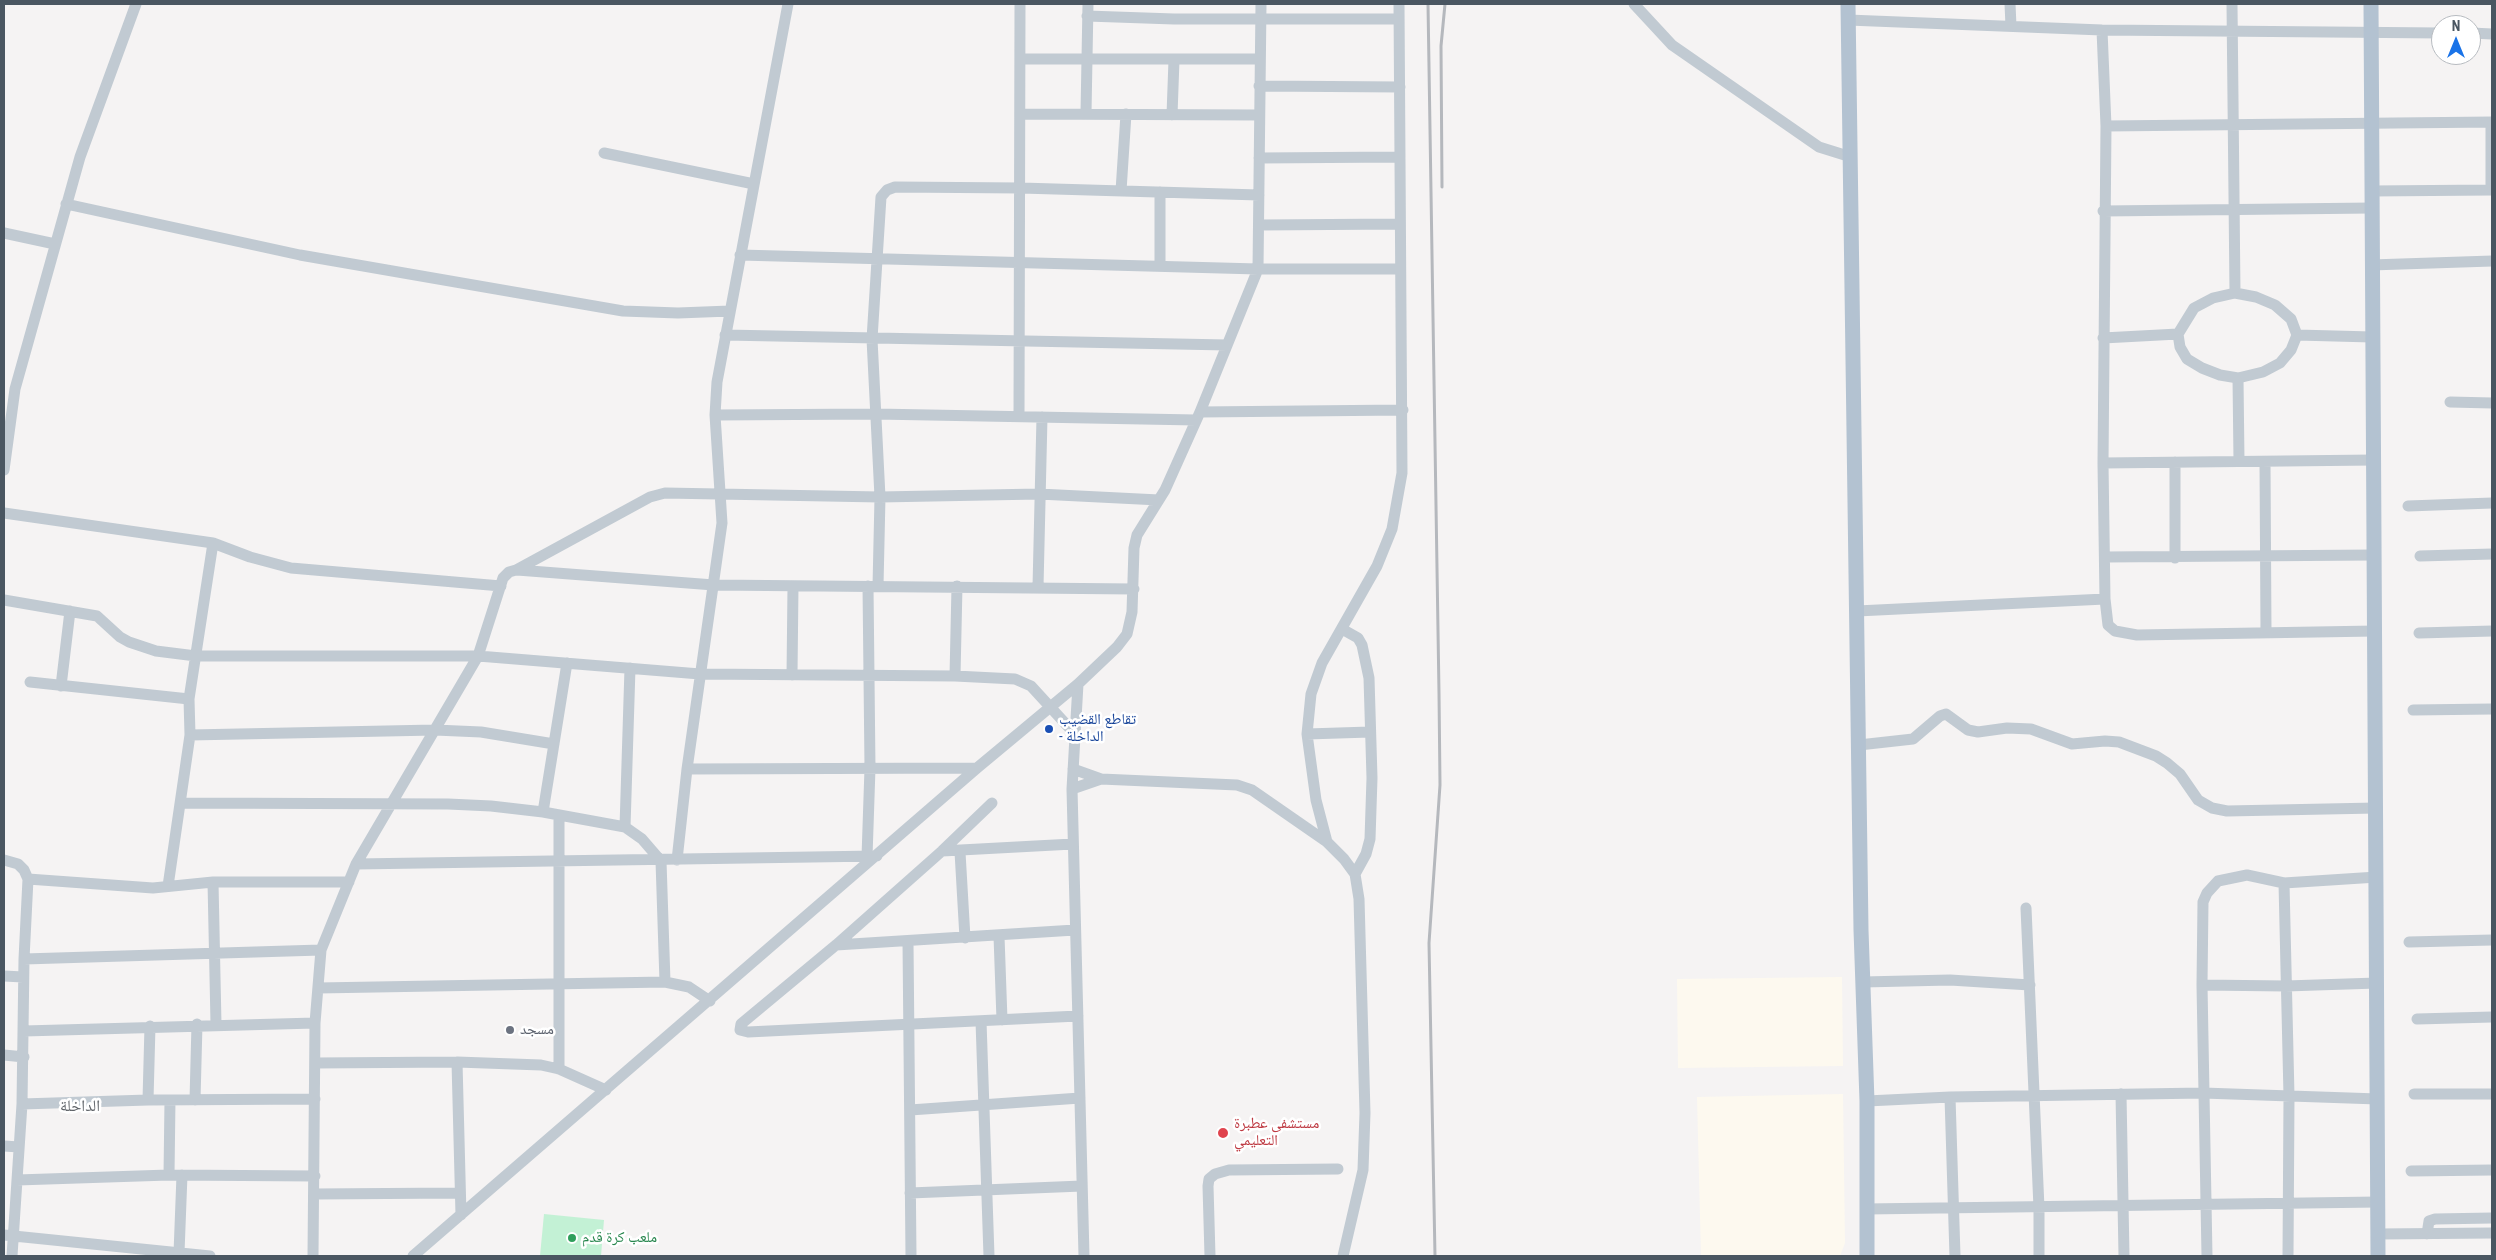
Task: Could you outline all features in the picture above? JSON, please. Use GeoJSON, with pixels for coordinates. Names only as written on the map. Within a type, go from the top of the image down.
{"type":"FeatureCollection","features":[{"type":"Feature","properties":{"kind":"main road"},"geometry":{"type":"LineString","coordinates":[[1848,4],[1863,982],[1867,1101],[1867,1256]]}},
{"type":"Feature","properties":{"kind":"main road"},"geometry":{"type":"LineString","coordinates":[[2371,4],[2370,125],[2377,877],[2378,1256]]}},
{"type":"Feature","properties":{"kind":"street"},"geometry":{"type":"LineString","coordinates":[[4,470],[15,389],[66,204],[83,148],[136,4]]}},
{"type":"Feature","properties":{"kind":"street"},"geometry":{"type":"LineString","coordinates":[[677,860],[687,769],[722,523],[715,414],[717,382],[788,4]]}},
{"type":"Feature","properties":{"kind":"street"},"geometry":{"type":"LineString","coordinates":[[1019,416],[1022,114],[1020,4]]}},
{"type":"Feature","properties":{"kind":"street"},"geometry":{"type":"LineString","coordinates":[[1086,113],[1088,4]]}},
{"type":"Feature","properties":{"kind":"street"},"geometry":{"type":"LineString","coordinates":[[413,1256],[710,1001],[872,857],[1078,684],[1118,647],[1127,634],[1132,612],[1134,548],[1137,535],[1159,500],[1198,416],[1258,269],[1260,225],[1258,115],[1260,4]]}},
{"type":"Feature","properties":{"kind":"street"},"geometry":{"type":"LineString","coordinates":[[1327,842],[1316,800],[1307,734],[1311,694],[1322,663],[1376,566],[1392,529],[1402,473],[1399,4]]}},
{"type":"Feature","properties":{"kind":"street"},"geometry":{"type":"LineString","coordinates":[[1634,4],[1672,45],[1819,147],[1850,157]]}},
{"type":"Feature","properties":{"kind":"street"},"geometry":{"type":"LineString","coordinates":[[2010,4],[2011,26]]}},
{"type":"Feature","properties":{"kind":"street"},"geometry":{"type":"LineString","coordinates":[[2232,4],[2236,210],[2235,293]]}},
{"type":"Feature","properties":{"kind":"street"},"geometry":{"type":"LineString","coordinates":[[1087,16],[1260,20],[1399,19]]}},
{"type":"Feature","properties":{"kind":"street"},"geometry":{"type":"LineString","coordinates":[[1848,20],[2102,30],[2431,33]]}},
{"type":"Feature","properties":{"kind":"street"},"geometry":{"type":"LineString","coordinates":[[2102,30],[2106,126],[2103,211],[2103,463],[2105,599],[2108,625],[2115,631],[2123,634],[2375,631]]}},
{"type":"Feature","properties":{"kind":"street"},"geometry":{"type":"LineString","coordinates":[[1021,59],[1174,60],[1259,58]]}},
{"type":"Feature","properties":{"kind":"street"},"geometry":{"type":"LineString","coordinates":[[1172,115],[1174,60]]}},
{"type":"Feature","properties":{"kind":"street"},"geometry":{"type":"LineString","coordinates":[[1259,86],[1400,87]]}},
{"type":"Feature","properties":{"kind":"street"},"geometry":{"type":"LineString","coordinates":[[1022,114],[1258,115]]}},
{"type":"Feature","properties":{"kind":"street"},"geometry":{"type":"LineString","coordinates":[[1121,191],[1126,114]]}},
{"type":"Feature","properties":{"kind":"street"},"geometry":{"type":"LineString","coordinates":[[2106,126],[2370,125],[2492,122],[2492,190],[2371,191]]}},
{"type":"Feature","properties":{"kind":"street"},"geometry":{"type":"LineString","coordinates":[[604,153],[754,184]]}},
{"type":"Feature","properties":{"kind":"street"},"geometry":{"type":"LineString","coordinates":[[1259,158],[1399,157]]}},
{"type":"Feature","properties":{"kind":"street"},"geometry":{"type":"LineString","coordinates":[[872,857],[870,676],[873,586],[880,497],[872,339],[881,197],[887,190],[895,187],[1021,188],[1259,195]]}},
{"type":"Feature","properties":{"kind":"street"},"geometry":{"type":"LineString","coordinates":[[1160,192],[1160,266]]}},
{"type":"Feature","properties":{"kind":"street"},"geometry":{"type":"LineString","coordinates":[[66,204],[300,255],[623,311],[678,313],[730,311]]}},
{"type":"Feature","properties":{"kind":"street"},"geometry":{"type":"LineString","coordinates":[[2103,211],[2372,208]]}},
{"type":"Feature","properties":{"kind":"street"},"geometry":{"type":"LineString","coordinates":[[1260,225],[1400,224]]}},
{"type":"Feature","properties":{"kind":"street"},"geometry":{"type":"LineString","coordinates":[[4,233],[55,244]]}},
{"type":"Feature","properties":{"kind":"street"},"geometry":{"type":"LineString","coordinates":[[740,255],[1258,269],[1400,269]]}},
{"type":"Feature","properties":{"kind":"street"},"geometry":{"type":"LineString","coordinates":[[2371,265],[2492,261]]}},
{"type":"Feature","properties":{"kind":"street"},"geometry":{"type":"LineString","coordinates":[[2235,293],[2256,297],[2275,305],[2291,319],[2297,335],[2291,350],[2280,363],[2262,372],[2238,378],[2220,375],[2202,368],[2187,359],[2180,347],[2178,334],[2194,308],[2213,298],[2235,293]]}},
{"type":"Feature","properties":{"kind":"street"},"geometry":{"type":"LineString","coordinates":[[2103,338],[2178,334]]}},
{"type":"Feature","properties":{"kind":"street"},"geometry":{"type":"LineString","coordinates":[[725,335],[1228,345]]}},
{"type":"Feature","properties":{"kind":"street"},"geometry":{"type":"LineString","coordinates":[[2297,335],[2372,337]]}},
{"type":"Feature","properties":{"kind":"street"},"geometry":{"type":"LineString","coordinates":[[2238,378],[2239,461]]}},
{"type":"Feature","properties":{"kind":"street"},"geometry":{"type":"LineString","coordinates":[[2450,402],[2492,403]]}},
{"type":"Feature","properties":{"kind":"street"},"geometry":{"type":"LineString","coordinates":[[715,414],[1042,417],[1198,416],[1403,410]]}},
{"type":"Feature","properties":{"kind":"street"},"geometry":{"type":"LineString","coordinates":[[1038,587],[1042,417]]}},
{"type":"Feature","properties":{"kind":"street"},"geometry":{"type":"LineString","coordinates":[[2103,463],[2374,460]]}},
{"type":"Feature","properties":{"kind":"street"},"geometry":{"type":"LineString","coordinates":[[2175,462],[2175,558]]}},
{"type":"Feature","properties":{"kind":"street"},"geometry":{"type":"LineString","coordinates":[[2265,462],[2266,632]]}},
{"type":"Feature","properties":{"kind":"street"},"geometry":{"type":"LineString","coordinates":[[313,1256],[314,1023],[321,950],[356,864],[478,656],[501,586],[509,572],[516,570],[650,497],[665,493],[880,497],[1040,494],[1159,500]]}},
{"type":"Feature","properties":{"kind":"street"},"geometry":{"type":"LineString","coordinates":[[2408,506],[2492,503]]}},
{"type":"Feature","properties":{"kind":"street"},"geometry":{"type":"LineString","coordinates":[[4,513],[213,543],[291,568],[501,586]]}},
{"type":"Feature","properties":{"kind":"street"},"geometry":{"type":"LineString","coordinates":[[168,886],[182,803],[190,735],[189,699],[213,543]]}},
{"type":"Feature","properties":{"kind":"street"},"geometry":{"type":"LineString","coordinates":[[2420,556],[2492,554]]}},
{"type":"Feature","properties":{"kind":"street"},"geometry":{"type":"LineString","coordinates":[[2105,557],[2175,558],[2374,555]]}},
{"type":"Feature","properties":{"kind":"street"},"geometry":{"type":"LineString","coordinates":[[516,570],[714,585],[1134,589]]}},
{"type":"Feature","properties":{"kind":"street"},"geometry":{"type":"LineString","coordinates":[[792,675],[793,586]]}},
{"type":"Feature","properties":{"kind":"street"},"geometry":{"type":"LineString","coordinates":[[954,676],[957,586]]}},
{"type":"Feature","properties":{"kind":"street"},"geometry":{"type":"LineString","coordinates":[[1857,610],[2105,599]]}},
{"type":"Feature","properties":{"kind":"street"},"geometry":{"type":"LineString","coordinates":[[4,600],[97,616],[120,637],[129,642],[156,651],[196,656],[478,656],[700,674],[954,676],[1025,681],[1074,733]]}},
{"type":"Feature","properties":{"kind":"street"},"geometry":{"type":"LineString","coordinates":[[61,686],[70,610]]}},
{"type":"Feature","properties":{"kind":"street"},"geometry":{"type":"LineString","coordinates":[[1342,629],[1358,638],[1366,656],[1372,778],[1370,839],[1366,854],[1355,874]]}},
{"type":"Feature","properties":{"kind":"street"},"geometry":{"type":"LineString","coordinates":[[2419,633],[2492,631]]}},
{"type":"Feature","properties":{"kind":"street"},"geometry":{"type":"LineString","coordinates":[[542,812],[567,663]]}},
{"type":"Feature","properties":{"kind":"street"},"geometry":{"type":"LineString","coordinates":[[625,827],[630,668]]}},
{"type":"Feature","properties":{"kind":"street"},"geometry":{"type":"LineString","coordinates":[[30,682],[189,699]]}},
{"type":"Feature","properties":{"kind":"street"},"geometry":{"type":"LineString","coordinates":[[1078,684],[1072,789],[1084,1256]]}},
{"type":"Feature","properties":{"kind":"street"},"geometry":{"type":"LineString","coordinates":[[2413,710],[2492,709]]}},
{"type":"Feature","properties":{"kind":"street"},"geometry":{"type":"LineString","coordinates":[[1859,745],[1913,739],[1940,716],[1946,714],[1968,730],[1978,732],[2007,728],[2030,729],[2072,744],[2104,741],[2119,742],[2156,756],[2167,763],[2180,774],[2198,800],[2212,808],[2227,811],[2376,808]]}},
{"type":"Feature","properties":{"kind":"street"},"geometry":{"type":"LineString","coordinates":[[190,735],[435,730],[481,732],[554,744]]}},
{"type":"Feature","properties":{"kind":"street"},"geometry":{"type":"LineString","coordinates":[[1307,734],[1370,732]]}},
{"type":"Feature","properties":{"kind":"street"},"geometry":{"type":"LineString","coordinates":[[687,769],[977,768]]}},
{"type":"Feature","properties":{"kind":"street"},"geometry":{"type":"LineString","coordinates":[[1072,769],[1101,779],[1237,785],[1252,790],[1327,842],[1344,858],[1355,874],[1359,899],[1365,1113],[1363,1170],[1343,1256]]}},
{"type":"Feature","properties":{"kind":"street"},"geometry":{"type":"LineString","coordinates":[[1072,789],[1101,779]]}},
{"type":"Feature","properties":{"kind":"street"},"geometry":{"type":"LineString","coordinates":[[182,803],[456,804],[542,812],[625,827],[642,839],[661,861],[665,982]]}},
{"type":"Feature","properties":{"kind":"street"},"geometry":{"type":"LineString","coordinates":[[992,803],[942,851],[836,945],[742,1024],[740,1030],[748,1032],[909,1026],[1078,1016]]}},
{"type":"Feature","properties":{"kind":"street"},"geometry":{"type":"LineString","coordinates":[[559,815],[559,1069]]}},
{"type":"Feature","properties":{"kind":"street"},"geometry":{"type":"LineString","coordinates":[[942,851],[960,852],[1073,844]]}},
{"type":"Feature","properties":{"kind":"street"},"geometry":{"type":"LineString","coordinates":[[960,852],[964,938]]}},
{"type":"Feature","properties":{"kind":"street"},"geometry":{"type":"LineString","coordinates":[[356,864],[872,857]]}},
{"type":"Feature","properties":{"kind":"street"},"geometry":{"type":"LineString","coordinates":[[4,860],[18,864],[24,870],[28,879],[23,977],[24,1057],[22,1104],[17,1180],[8,1236],[12,1256]]}},
{"type":"Feature","properties":{"kind":"street"},"geometry":{"type":"LineString","coordinates":[[2207,1256],[2203,1093],[2203,902],[2212,886],[2218,881],[2231,877],[2247,875],[2284,883],[2377,877]]}},
{"type":"Feature","properties":{"kind":"street"},"geometry":{"type":"LineString","coordinates":[[28,879],[154,888],[213,882],[349,882]]}},
{"type":"Feature","properties":{"kind":"street"},"geometry":{"type":"LineString","coordinates":[[213,882],[216,1024]]}},
{"type":"Feature","properties":{"kind":"street"},"geometry":{"type":"LineString","coordinates":[[2284,883],[2289,1096],[2288,1256]]}},
{"type":"Feature","properties":{"kind":"street"},"geometry":{"type":"LineString","coordinates":[[2026,908],[2039,1208],[2039,1256]]}},
{"type":"Feature","properties":{"kind":"street"},"geometry":{"type":"LineString","coordinates":[[836,945],[908,942],[1075,930]]}},
{"type":"Feature","properties":{"kind":"street"},"geometry":{"type":"LineString","coordinates":[[1000,936],[1002,1020]]}},
{"type":"Feature","properties":{"kind":"street"},"geometry":{"type":"LineString","coordinates":[[2409,942],[2492,940]]}},
{"type":"Feature","properties":{"kind":"street"},"geometry":{"type":"LineString","coordinates":[[908,942],[911,1256]]}},
{"type":"Feature","properties":{"kind":"street"},"geometry":{"type":"LineString","coordinates":[[24,959],[321,950]]}},
{"type":"Feature","properties":{"kind":"street"},"geometry":{"type":"LineString","coordinates":[[4,976],[23,977]]}},
{"type":"Feature","properties":{"kind":"street"},"geometry":{"type":"LineString","coordinates":[[1863,982],[1950,980],[2030,985]]}},
{"type":"Feature","properties":{"kind":"street"},"geometry":{"type":"LineString","coordinates":[[318,988],[665,982],[690,987],[710,1001]]}},
{"type":"Feature","properties":{"kind":"street"},"geometry":{"type":"LineString","coordinates":[[2202,985],[2286,986],[2377,983]]}},
{"type":"Feature","properties":{"kind":"street"},"geometry":{"type":"LineString","coordinates":[[2417,1019],[2492,1017]]}},
{"type":"Feature","properties":{"kind":"street"},"geometry":{"type":"LineString","coordinates":[[981,1022],[989,1256]]}},
{"type":"Feature","properties":{"kind":"street"},"geometry":{"type":"LineString","coordinates":[[24,1030],[197,1024],[314,1023]]}},
{"type":"Feature","properties":{"kind":"street"},"geometry":{"type":"LineString","coordinates":[[195,1100],[197,1024]]}},
{"type":"Feature","properties":{"kind":"street"},"geometry":{"type":"LineString","coordinates":[[148,1100],[150,1026]]}},
{"type":"Feature","properties":{"kind":"street"},"geometry":{"type":"LineString","coordinates":[[4,1055],[24,1057]]}},
{"type":"Feature","properties":{"kind":"street"},"geometry":{"type":"LineString","coordinates":[[314,1063],[457,1062],[541,1065],[559,1069],[606,1090]]}},
{"type":"Feature","properties":{"kind":"street"},"geometry":{"type":"LineString","coordinates":[[457,1062],[460,1215]]}},
{"type":"Feature","properties":{"kind":"street"},"geometry":{"type":"LineString","coordinates":[[1867,1101],[1950,1097],[2203,1093],[2378,1099]]}},
{"type":"Feature","properties":{"kind":"street"},"geometry":{"type":"LineString","coordinates":[[2121,1094],[2124,1256]]}},
{"type":"Feature","properties":{"kind":"street"},"geometry":{"type":"LineString","coordinates":[[2414,1094],[2492,1094]]}},
{"type":"Feature","properties":{"kind":"street"},"geometry":{"type":"LineString","coordinates":[[1950,1097],[1955,1256]]}},
{"type":"Feature","properties":{"kind":"street"},"geometry":{"type":"LineString","coordinates":[[910,1110],[1080,1098]]}},
{"type":"Feature","properties":{"kind":"street"},"geometry":{"type":"LineString","coordinates":[[22,1104],[148,1100],[314,1100]]}},
{"type":"Feature","properties":{"kind":"street"},"geometry":{"type":"LineString","coordinates":[[169,1175],[170,1100]]}},
{"type":"Feature","properties":{"kind":"street"},"geometry":{"type":"LineString","coordinates":[[4,1146],[19,1147]]}},
{"type":"Feature","properties":{"kind":"street"},"geometry":{"type":"LineString","coordinates":[[1210,1256],[1208,1186],[1209,1179],[1215,1174],[1229,1170],[1338,1169]]}},
{"type":"Feature","properties":{"kind":"street"},"geometry":{"type":"LineString","coordinates":[[2411,1171],[2492,1170]]}},
{"type":"Feature","properties":{"kind":"street"},"geometry":{"type":"LineString","coordinates":[[17,1180],[169,1175],[314,1176]]}},
{"type":"Feature","properties":{"kind":"street"},"geometry":{"type":"LineString","coordinates":[[179,1253],[182,1175]]}},
{"type":"Feature","properties":{"kind":"street"},"geometry":{"type":"LineString","coordinates":[[910,1193],[1082,1186]]}},
{"type":"Feature","properties":{"kind":"street"},"geometry":{"type":"LineString","coordinates":[[314,1194],[459,1193]]}},
{"type":"Feature","properties":{"kind":"street"},"geometry":{"type":"LineString","coordinates":[[1866,1209],[2205,1206],[2378,1202]]}},
{"type":"Feature","properties":{"kind":"street"},"geometry":{"type":"LineString","coordinates":[[2427,1234],[2430,1222],[2435,1219],[2492,1218]]}},
{"type":"Feature","properties":{"kind":"street"},"geometry":{"type":"LineString","coordinates":[[2378,1234],[2492,1233]]}},
{"type":"Feature","properties":{"kind":"street"},"geometry":{"type":"LineString","coordinates":[[8,1236],[127,1253],[179,1253],[210,1256]]}},
{"type":"Feature","properties":{"kind":"shaded area"},"geometry":{"type":"Polygon","coordinates":[[[1842,977],[1843,1066],[1678,1068],[1677,979],[1842,977]]]}},
{"type":"Feature","properties":{"kind":"shaded area"},"geometry":{"type":"Polygon","coordinates":[[[1843,1094],[1845,1243],[1840,1256],[1701,1256],[1697,1097],[1843,1094]]]}},
{"type":"Feature","properties":{"kind":"green space","name":"ملعب كرة قدم"},"geometry":{"type":"Polygon","coordinates":[[[544,1214],[604,1220],[601,1256],[540,1256],[544,1214]]]}},
{"type":"Feature","properties":{"kind":"railway"},"geometry":{"type":"LineString","coordinates":[[1428,4],[1440,785],[1429,943],[1435,1256]]}},
{"type":"Feature","properties":{"kind":"railway"},"geometry":{"type":"LineString","coordinates":[[1442,187],[1441,46],[1445,4]]}},
{"type":"Feature","properties":{"kind":"place","name":"تقاطع القضيب - الداخلة"},"geometry":{"type":"Point","coordinates":[1049,729]}},
{"type":"Feature","properties":{"kind":"place","name":"مسجد"},"geometry":{"type":"Point","coordinates":[510,1030]}},
{"type":"Feature","properties":{"kind":"place","name":"مستشفى عطبرة التعليمي"},"geometry":{"type":"Point","coordinates":[1223,1133]}},
{"type":"Feature","properties":{"kind":"place","name":"ملعب كرة قدم"},"geometry":{"type":"Point","coordinates":[572,1238]}},
{"type":"Feature","properties":{"kind":"district","name":"الداخلة"},"geometry":{"type":"Point","coordinates":[80,1107]}}]}
